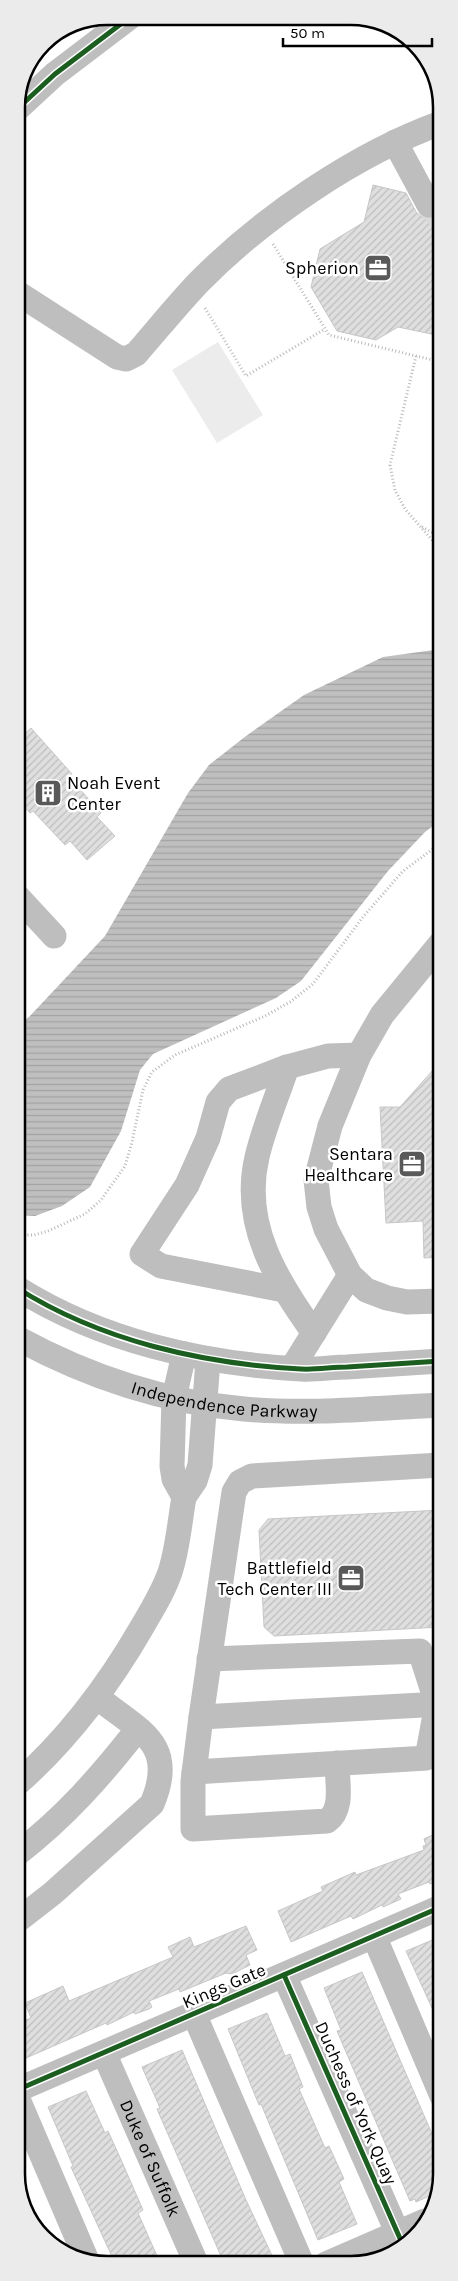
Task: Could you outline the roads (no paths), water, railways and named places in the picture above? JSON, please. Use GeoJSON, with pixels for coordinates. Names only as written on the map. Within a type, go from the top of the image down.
{"type":"FeatureCollection","features":[{"type":"Feature","properties":{"kind":"street"},"geometry":{"type":"LineString","coordinates":[[25,102],[55,74],[117,25]]}},
{"type":"Feature","properties":{"kind":"street"},"geometry":{"type":"LineString","coordinates":[[25,298],[117,357],[126,359],[136,354],[193,288],[228,255],[262,227],[322,185],[377,151],[433,126]]}},
{"type":"Feature","properties":{"kind":"street"},"geometry":{"type":"LineString","coordinates":[[395,142],[429,204]]}},
{"type":"Feature","properties":{"kind":"street"},"geometry":{"type":"LineString","coordinates":[[25,905],[54,936]]}},
{"type":"Feature","properties":{"kind":"street"},"geometry":{"type":"LineString","coordinates":[[433,953],[382,1015],[359,1054],[330,1126],[316,1180],[319,1207],[326,1229],[350,1276],[366,1290],[387,1298],[407,1302],[433,1302]]}},
{"type":"Feature","properties":{"kind":"street"},"geometry":{"type":"LineString","coordinates":[[284,1290],[161,1266],[142,1254],[187,1185],[208,1138],[218,1102],[229,1089],[286,1067],[328,1056],[359,1054]]}},
{"type":"Feature","properties":{"kind":"street"},"geometry":{"type":"LineString","coordinates":[[286,1067],[257,1158],[254,1187],[257,1216],[265,1252],[284,1290],[314,1333]]}},
{"type":"Feature","properties":{"kind":"street"},"geometry":{"type":"LineString","coordinates":[[292,1368],[350,1276]]}},
{"type":"Feature","properties":{"kind":"street","name":"Independence Parkway"},"geometry":{"type":"LineString","coordinates":[[25,1293],[90,1326],[208,1360],[292,1368],[433,1362]]}},
{"type":"Feature","properties":{"kind":"street","name":"Independence Parkway"},"geometry":{"type":"LineString","coordinates":[[25,1342],[94,1374],[174,1398],[205,1403],[244,1409],[296,1411],[433,1405]]}},
{"type":"Feature","properties":{"kind":"street"},"geometry":{"type":"LineString","coordinates":[[184,1354],[174,1398],[172,1466],[174,1479],[184,1497]]}},
{"type":"Feature","properties":{"kind":"street"},"geometry":{"type":"LineString","coordinates":[[25,1776],[52,1750],[113,1676],[158,1600],[171,1568],[184,1497],[195,1481],[200,1465],[208,1360]]}},
{"type":"Feature","properties":{"kind":"street"},"geometry":{"type":"LineString","coordinates":[[337,1763],[338,1808],[334,1816],[327,1821],[193,1829],[194,1772],[234,1492],[240,1482],[252,1476],[433,1465]]}},
{"type":"Feature","properties":{"kind":"street"},"geometry":{"type":"LineString","coordinates":[[209,1659],[420,1651],[433,1687]]}},
{"type":"Feature","properties":{"kind":"street"},"geometry":{"type":"LineString","coordinates":[[25,1915],[53,1893],[152,1804],[159,1788],[162,1768],[159,1754],[151,1741],[97,1697]]}},
{"type":"Feature","properties":{"kind":"street"},"geometry":{"type":"LineString","coordinates":[[201,1717],[433,1704]]}},
{"type":"Feature","properties":{"kind":"street"},"geometry":{"type":"LineString","coordinates":[[194,1772],[426,1758],[433,1729]]}},
{"type":"Feature","properties":{"kind":"street"},"geometry":{"type":"LineString","coordinates":[[25,1847],[73,1805],[100,1778],[137,1730]]}},
{"type":"Feature","properties":{"kind":"street","name":"Kings Gate"},"geometry":{"type":"LineString","coordinates":[[25,2087],[433,1911]]}},
{"type":"Feature","properties":{"kind":"street"},"geometry":{"type":"LineString","coordinates":[[374,1936],[433,2075]]}},
{"type":"Feature","properties":{"kind":"street","name":"Duchess of York Quay"},"geometry":{"type":"LineString","coordinates":[[284,1975],[400,2238]]}},
{"type":"Feature","properties":{"kind":"street"},"geometry":{"type":"LineString","coordinates":[[194,2014],[299,2256]]}},
{"type":"Feature","properties":{"kind":"street","name":"Duke of Suffolk"},"geometry":{"type":"LineString","coordinates":[[104,2053],[193,2256]]}},
{"type":"Feature","properties":{"kind":"street"},"geometry":{"type":"LineString","coordinates":[[25,2116],[84,2252]]}},
{"type":"Feature","properties":{"kind":"street"},"geometry":{"type":"LineString","coordinates":[[349,2256],[400,2238],[410,2231]]}},
{"type":"Feature","properties":{"kind":"tunnel"},"geometry":{"type":"LineString","coordinates":[[429,205],[433,210]]}},
{"type":"Feature","properties":{"kind":"place","name":"Spherion"},"geometry":{"type":"Point","coordinates":[378,268]}},
{"type":"Feature","properties":{"kind":"place","name":"Noah Event Center"},"geometry":{"type":"Point","coordinates":[48,793]}},
{"type":"Feature","properties":{"kind":"place","name":"Sentara Healthcare"},"geometry":{"type":"Point","coordinates":[412,1164]}},
{"type":"Feature","properties":{"kind":"place","name":"Battlefield Tech Center III"},"geometry":{"type":"Point","coordinates":[351,1578]}}]}
